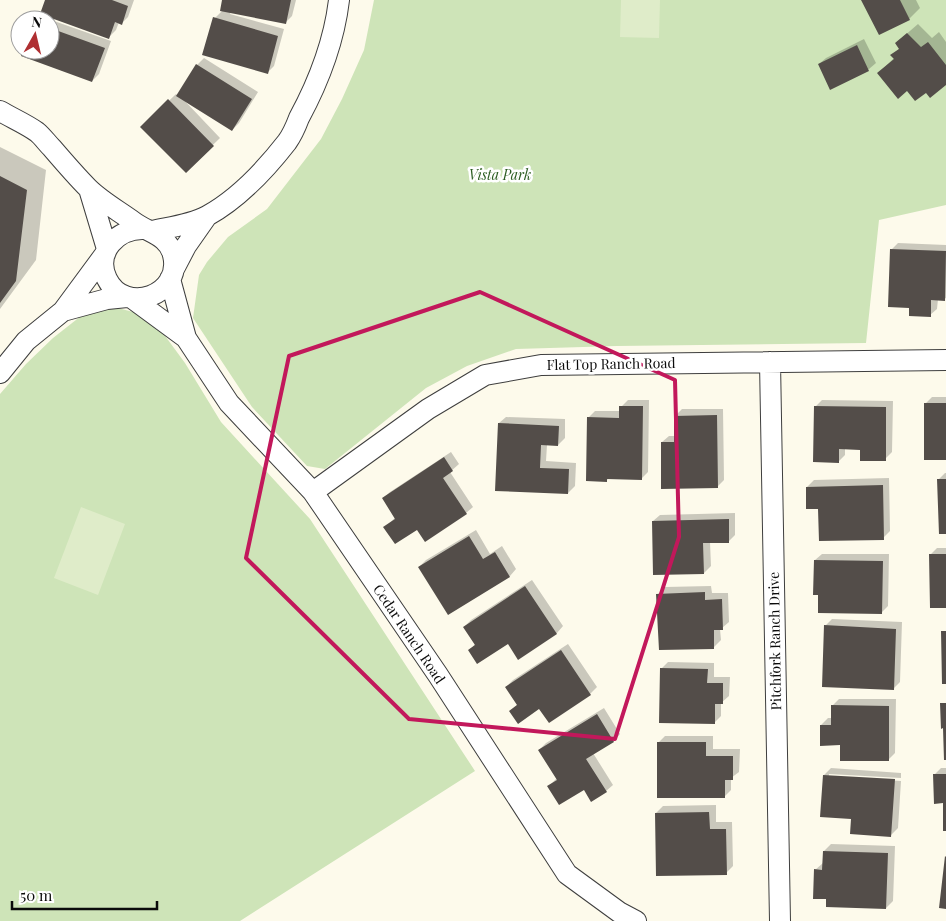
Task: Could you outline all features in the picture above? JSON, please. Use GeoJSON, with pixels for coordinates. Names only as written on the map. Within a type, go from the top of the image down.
{"type":"FeatureCollection","features":[{"type":"Feature","properties":{"kind":"street"},"geometry":{"type":"LineString","coordinates":[[0,373],[26,341],[63,311],[116,237],[129,230],[148,230],[193,222],[207,216],[232,199],[259,174],[288,140],[308,102],[326,60],[339,0]]}},
{"type":"Feature","properties":{"kind":"street"},"geometry":{"type":"LineString","coordinates":[[0,111],[38,132],[89,189],[148,230],[159,235],[169,246],[174,262],[172,274]]}},
{"type":"Feature","properties":{"kind":"street"},"geometry":{"type":"LineString","coordinates":[[89,189],[106,252],[104,269],[109,283],[120,294],[130,298]]}},
{"type":"Feature","properties":{"kind":"street"},"geometry":{"type":"LineString","coordinates":[[63,311],[97,301],[148,298],[162,291],[186,246],[207,216]]}},
{"type":"Feature","properties":{"kind":"street","name":"Cedar Ranch Road"},"geometry":{"type":"LineString","coordinates":[[172,274],[186,338]]}},
{"type":"Feature","properties":{"kind":"street","name":"Cedar Ranch Road"},"geometry":{"type":"LineString","coordinates":[[130,298],[186,338],[229,403],[313,492],[438,675],[567,874],[619,912],[636,921]]}},
{"type":"Feature","properties":{"kind":"street","name":"Flat Top Ranch Road"},"geometry":{"type":"LineString","coordinates":[[313,492],[428,409],[485,376],[541,365],[946,360]]}},
{"type":"Feature","properties":{"kind":"street","name":"Pitchfork Ranch Drive"},"geometry":{"type":"LineString","coordinates":[[770,362],[780,921]]}},
{"type":"Feature","properties":{"kind":"highlighted area"},"geometry":{"type":"Polygon","coordinates":[[[480,292],[675,380],[679,537],[615,739],[409,719],[246,558],[289,356],[480,292]]]}},
{"type":"Feature","properties":{"kind":"green space","name":"Vista Park"},"geometry":{"type":"Polygon","coordinates":[[[374,0],[946,0],[946,205],[879,220],[866,343],[516,349],[467,366],[426,388],[325,469],[307,466],[252,407],[193,318],[199,275],[207,262],[228,237],[267,209],[321,139],[342,99],[364,50],[374,0]]]}},
{"type":"Feature","properties":{"kind":"green space"},"geometry":{"type":"Polygon","coordinates":[[[621,0],[660,0],[659,38],[620,37],[621,0]]]}},
{"type":"Feature","properties":{"kind":"green space"},"geometry":{"type":"Polygon","coordinates":[[[118,308],[150,319],[160,329],[185,363],[221,422],[310,519],[475,771],[240,921],[0,921],[0,394],[26,364],[53,338],[81,316],[104,309],[118,308]]]}},
{"type":"Feature","properties":{"kind":"green space"},"geometry":{"type":"Polygon","coordinates":[[[81,507],[125,524],[98,595],[54,578],[81,507]]]}},
{"type":"Feature","properties":{"kind":"building"},"geometry":{"type":"Polygon","coordinates":[[[45,0],[112,0],[128,6],[122,25],[115,22],[109,39],[60,21],[60,10],[41,10],[45,0]]]}},
{"type":"Feature","properties":{"kind":"building"},"geometry":{"type":"Polygon","coordinates":[[[222,0],[291,0],[286,24],[220,11],[222,0]]]}},
{"type":"Feature","properties":{"kind":"building"},"geometry":{"type":"Polygon","coordinates":[[[861,0],[900,0],[910,20],[879,35],[861,0]]]}},
{"type":"Feature","properties":{"kind":"building"},"geometry":{"type":"Polygon","coordinates":[[[213,17],[278,36],[268,74],[202,55],[213,17]]]}},
{"type":"Feature","properties":{"kind":"building"},"geometry":{"type":"Polygon","coordinates":[[[60,32],[105,48],[92,82],[32,60],[60,60],[60,32]]]}},
{"type":"Feature","properties":{"kind":"building"},"geometry":{"type":"Polygon","coordinates":[[[907,33],[921,47],[928,42],[946,65],[946,85],[930,98],[926,93],[915,101],[907,91],[898,99],[877,73],[894,59],[890,55],[899,49],[895,43],[907,33]]]}},
{"type":"Feature","properties":{"kind":"building"},"geometry":{"type":"Polygon","coordinates":[[[857,45],[869,71],[830,90],[818,64],[857,45]]]}},
{"type":"Feature","properties":{"kind":"building"},"geometry":{"type":"Polygon","coordinates":[[[196,64],[252,99],[232,131],[176,96],[196,64]]]}},
{"type":"Feature","properties":{"kind":"building"},"geometry":{"type":"Polygon","coordinates":[[[168,99],[214,146],[186,173],[140,127],[168,99]]]}},
{"type":"Feature","properties":{"kind":"building"},"geometry":{"type":"Polygon","coordinates":[[[0,176],[27,190],[16,281],[0,303],[0,176]]]}},
{"type":"Feature","properties":{"kind":"building"},"geometry":{"type":"Polygon","coordinates":[[[890,249],[946,251],[945,301],[931,300],[931,317],[909,316],[909,308],[888,307],[890,249]]]}},
{"type":"Feature","properties":{"kind":"building"},"geometry":{"type":"Polygon","coordinates":[[[924,403],[946,403],[946,460],[924,460],[924,403]]]}},
{"type":"Feature","properties":{"kind":"building"},"geometry":{"type":"Polygon","coordinates":[[[619,406],[643,406],[642,480],[607,479],[607,482],[586,481],[587,417],[619,418],[619,406]]]}},
{"type":"Feature","properties":{"kind":"building"},"geometry":{"type":"Polygon","coordinates":[[[814,406],[886,407],[886,461],[860,461],[860,450],[839,449],[839,463],[813,462],[814,406]]]}},
{"type":"Feature","properties":{"kind":"building"},"geometry":{"type":"Polygon","coordinates":[[[717,415],[718,488],[661,489],[661,442],[674,442],[674,416],[717,415]]]}},
{"type":"Feature","properties":{"kind":"building"},"geometry":{"type":"Polygon","coordinates":[[[498,423],[559,426],[558,446],[541,445],[540,468],[569,469],[568,494],[495,491],[498,423]]]}},
{"type":"Feature","properties":{"kind":"building"},"geometry":{"type":"Polygon","coordinates":[[[444,457],[453,471],[443,478],[467,514],[425,542],[417,530],[395,544],[383,527],[395,519],[382,498],[444,457]]]}},
{"type":"Feature","properties":{"kind":"building"},"geometry":{"type":"Polygon","coordinates":[[[937,479],[946,479],[946,534],[939,534],[937,479]]]}},
{"type":"Feature","properties":{"kind":"building"},"geometry":{"type":"Polygon","coordinates":[[[883,485],[884,540],[819,541],[818,509],[806,509],[806,487],[883,485]]]}},
{"type":"Feature","properties":{"kind":"building"},"geometry":{"type":"Polygon","coordinates":[[[729,519],[729,543],[703,543],[704,574],[653,575],[652,521],[729,519]]]}},
{"type":"Feature","properties":{"kind":"building"},"geometry":{"type":"Polygon","coordinates":[[[469,536],[483,559],[495,552],[510,577],[448,615],[418,567],[469,536]]]}},
{"type":"Feature","properties":{"kind":"building"},"geometry":{"type":"Polygon","coordinates":[[[929,554],[946,554],[946,608],[930,608],[929,554]]]}},
{"type":"Feature","properties":{"kind":"building"},"geometry":{"type":"Polygon","coordinates":[[[814,560],[883,561],[882,614],[818,613],[818,595],[813,595],[814,560]]]}},
{"type":"Feature","properties":{"kind":"building"},"geometry":{"type":"Polygon","coordinates":[[[525,586],[557,634],[518,660],[508,644],[477,664],[468,650],[475,645],[463,627],[525,586]]]}},
{"type":"Feature","properties":{"kind":"building"},"geometry":{"type":"Polygon","coordinates":[[[705,592],[705,600],[722,599],[723,630],[714,630],[714,649],[659,650],[656,594],[705,592]]]}},
{"type":"Feature","properties":{"kind":"building"},"geometry":{"type":"Polygon","coordinates":[[[824,625],[896,629],[894,690],[822,687],[824,625]]]}},
{"type":"Feature","properties":{"kind":"building"},"geometry":{"type":"Polygon","coordinates":[[[941,631],[946,631],[946,684],[942,684],[941,631]]]}},
{"type":"Feature","properties":{"kind":"building"},"geometry":{"type":"Polygon","coordinates":[[[561,650],[591,695],[549,723],[539,709],[518,724],[509,711],[517,705],[505,687],[561,650]]]}},
{"type":"Feature","properties":{"kind":"building"},"geometry":{"type":"Polygon","coordinates":[[[660,668],[708,669],[707,683],[723,683],[723,704],[715,704],[715,724],[659,723],[660,668]]]}},
{"type":"Feature","properties":{"kind":"building"},"geometry":{"type":"Polygon","coordinates":[[[940,703],[946,703],[946,760],[944,760],[940,703]]]}},
{"type":"Feature","properties":{"kind":"building"},"geometry":{"type":"Polygon","coordinates":[[[831,705],[889,706],[889,761],[840,761],[840,745],[820,746],[820,725],[831,725],[831,705]]]}},
{"type":"Feature","properties":{"kind":"building"},"geometry":{"type":"Polygon","coordinates":[[[597,714],[614,742],[586,759],[607,792],[591,802],[584,790],[559,805],[547,786],[557,780],[538,750],[597,714]]]}},
{"type":"Feature","properties":{"kind":"building"},"geometry":{"type":"Polygon","coordinates":[[[657,742],[706,742],[706,756],[733,756],[733,780],[725,780],[725,798],[657,798],[657,742]]]}},
{"type":"Feature","properties":{"kind":"building"},"geometry":{"type":"Polygon","coordinates":[[[933,774],[946,774],[946,831],[943,831],[943,803],[934,804],[933,774]]]}},
{"type":"Feature","properties":{"kind":"building"},"geometry":{"type":"Polygon","coordinates":[[[823,775],[895,779],[891,837],[850,834],[851,819],[820,817],[823,775]]]}},
{"type":"Feature","properties":{"kind":"building"},"geometry":{"type":"Polygon","coordinates":[[[709,812],[710,829],[726,829],[727,875],[656,876],[655,813],[709,812]]]}},
{"type":"Feature","properties":{"kind":"building"},"geometry":{"type":"Polygon","coordinates":[[[823,851],[888,853],[886,909],[826,907],[826,899],[813,899],[814,869],[822,870],[823,851]]]}},
{"type":"Feature","properties":{"kind":"building"},"geometry":{"type":"Polygon","coordinates":[[[946,857],[946,909],[939,908],[946,857]]]}}]}
